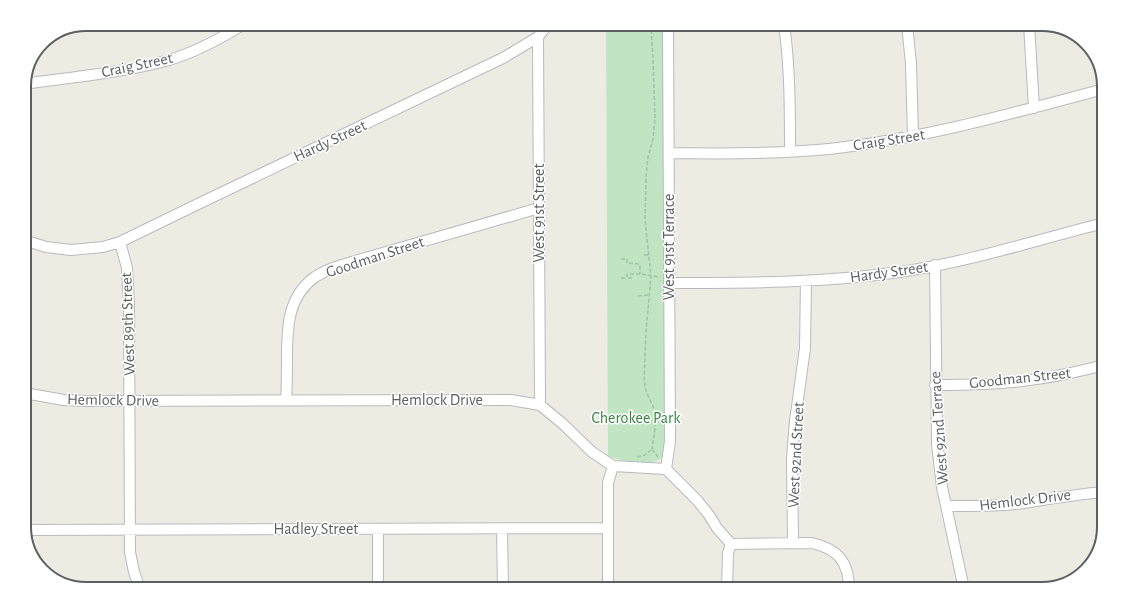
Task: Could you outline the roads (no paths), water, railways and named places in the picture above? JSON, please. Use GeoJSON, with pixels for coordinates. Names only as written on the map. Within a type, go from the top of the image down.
{"type":"FeatureCollection","features":[{"type":"Feature","properties":{"kind":"street","name":"Craig Street"},"geometry":{"type":"LineString","coordinates":[[31,83],[131,68],[170,60],[210,44],[232,31]]}},
{"type":"Feature","properties":{"kind":"street"},"geometry":{"type":"LineString","coordinates":[[538,37],[543,31]]}},
{"type":"Feature","properties":{"kind":"street","name":"West 91st Terrace"},"geometry":{"type":"LineString","coordinates":[[666,469],[670,441],[668,31]]}},
{"type":"Feature","properties":{"kind":"street"},"geometry":{"type":"LineString","coordinates":[[785,31],[790,87],[790,152]]}},
{"type":"Feature","properties":{"kind":"street"},"geometry":{"type":"LineString","coordinates":[[908,31],[911,64],[913,136]]}},
{"type":"Feature","properties":{"kind":"street"},"geometry":{"type":"LineString","coordinates":[[1029,31],[1034,108]]}},
{"type":"Feature","properties":{"kind":"street","name":"West 91st Street"},"geometry":{"type":"LineString","coordinates":[[538,37],[540,405]]}},
{"type":"Feature","properties":{"kind":"street","name":"Hardy Street"},"geometry":{"type":"LineString","coordinates":[[120,242],[503,58],[538,37]]}},
{"type":"Feature","properties":{"kind":"street","name":"Craig Street"},"geometry":{"type":"LineString","coordinates":[[669,153],[714,154],[790,152],[829,149],[945,130],[1097,91]]}},
{"type":"Feature","properties":{"kind":"street","name":"Goodman Street"},"geometry":{"type":"LineString","coordinates":[[286,400],[288,322],[296,299],[304,287],[314,277],[355,260],[538,208]]}},
{"type":"Feature","properties":{"kind":"street","name":"Hardy Street"},"geometry":{"type":"LineString","coordinates":[[670,284],[806,281],[901,272],[974,257],[1097,225]]}},
{"type":"Feature","properties":{"kind":"street"},"geometry":{"type":"LineString","coordinates":[[31,242],[46,247],[71,250],[103,247],[120,242]]}},
{"type":"Feature","properties":{"kind":"street","name":"West 89th Street"},"geometry":{"type":"LineString","coordinates":[[120,242],[127,268],[129,304],[130,552],[138,582]]}},
{"type":"Feature","properties":{"kind":"street","name":"West 92nd Terrace"},"geometry":{"type":"LineString","coordinates":[[935,265],[935,385],[937,444],[942,487],[962,582]]}},
{"type":"Feature","properties":{"kind":"street","name":"West 92nd Street"},"geometry":{"type":"LineString","coordinates":[[793,543],[792,458],[805,348],[806,281]]}},
{"type":"Feature","properties":{"kind":"street","name":"Goodman Street"},"geometry":{"type":"LineString","coordinates":[[935,385],[994,384],[1021,381],[1054,376],[1097,367]]}},
{"type":"Feature","properties":{"kind":"street","name":"Hemlock Drive"},"geometry":{"type":"LineString","coordinates":[[31,394],[64,400],[129,401],[511,400],[540,405],[563,424],[592,452],[613,466]]}},
{"type":"Feature","properties":{"kind":"street"},"geometry":{"type":"LineString","coordinates":[[608,582],[608,483],[613,466],[666,469],[697,500],[717,528],[731,544],[812,543],[824,546],[832,550],[842,560],[847,571],[848,582]]}},
{"type":"Feature","properties":{"kind":"street","name":"Hemlock Drive"},"geometry":{"type":"LineString","coordinates":[[946,506],[1009,505],[1083,493],[1097,492]]}},
{"type":"Feature","properties":{"kind":"street"},"geometry":{"type":"LineString","coordinates":[[502,528],[503,582]]}},
{"type":"Feature","properties":{"kind":"street","name":"Hadley Street"},"geometry":{"type":"LineString","coordinates":[[31,530],[608,528]]}},
{"type":"Feature","properties":{"kind":"street"},"geometry":{"type":"LineString","coordinates":[[378,529],[378,582]]}},
{"type":"Feature","properties":{"kind":"street"},"geometry":{"type":"LineString","coordinates":[[727,582],[728,553],[731,544]]}},
{"type":"Feature","properties":{"kind":"park label","name":"Cherokee Park"},"geometry":{"type":"Point","coordinates":[636,418]}}]}
